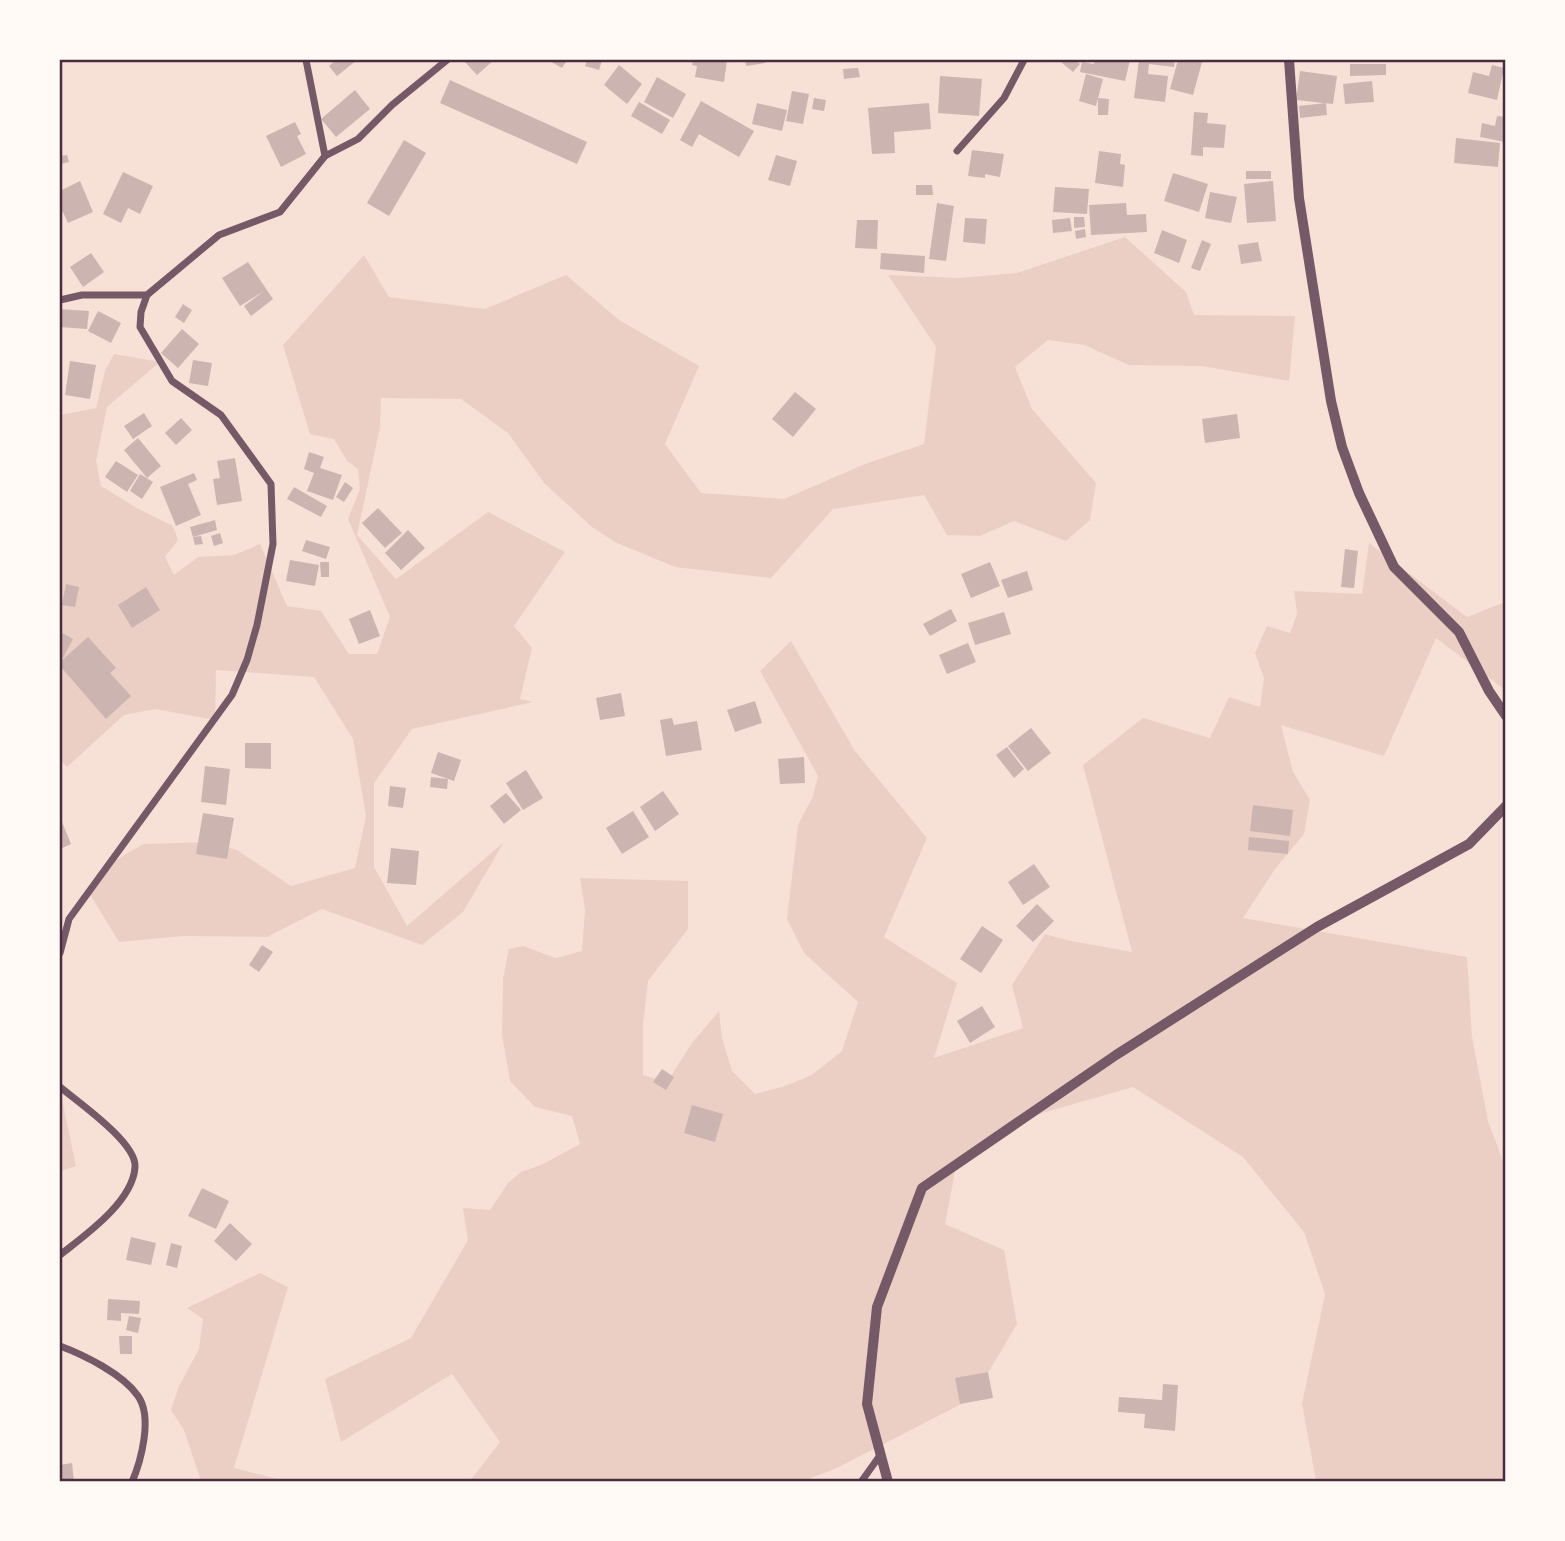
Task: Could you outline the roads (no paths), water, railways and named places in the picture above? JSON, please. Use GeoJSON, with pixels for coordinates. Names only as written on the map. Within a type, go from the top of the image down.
{"type":"FeatureCollection","features":[{"type":"Feature","properties":{"kind":"street"},"geometry":{"type":"LineString","coordinates":[[306,60],[325,156]]}},
{"type":"Feature","properties":{"kind":"street"},"geometry":{"type":"LineString","coordinates":[[60,953],[69,919],[232,695],[247,660],[257,625],[273,544],[271,484],[221,415],[172,381],[140,327],[141,312],[148,295],[219,235],[280,212],[325,156],[358,139],[392,106],[447,60]]}},
{"type":"Feature","properties":{"kind":"street"},"geometry":{"type":"LineString","coordinates":[[957,151],[1004,98],[1024,60]]}},
{"type":"Feature","properties":{"kind":"street"},"geometry":{"type":"LineString","coordinates":[[1289,60],[1299,198],[1329,388],[1342,447],[1359,493],[1394,567],[1459,632],[1489,691],[1506,716]]}},
{"type":"Feature","properties":{"kind":"street"},"geometry":{"type":"LineString","coordinates":[[60,300],[82,295],[148,295]]}},
{"type":"Feature","properties":{"kind":"street"},"geometry":{"type":"LineString","coordinates":[[888,1482],[867,1404],[877,1307],[922,1188],[1116,1055],[1317,927],[1469,844],[1506,806]]}},
{"type":"Feature","properties":{"kind":"street"},"geometry":{"type":"LineString","coordinates":[[60,1087],[113,1129],[129,1149],[136,1166],[128,1189],[98,1225],[60,1255]]}},
{"type":"Feature","properties":{"kind":"street"},"geometry":{"type":"LineString","coordinates":[[60,1346],[78,1353],[122,1380],[139,1396],[144,1408],[145,1431],[138,1467],[132,1482]]}},
{"type":"Feature","properties":{"kind":"street"},"geometry":{"type":"LineString","coordinates":[[861,1482],[882,1454]]}}]}
